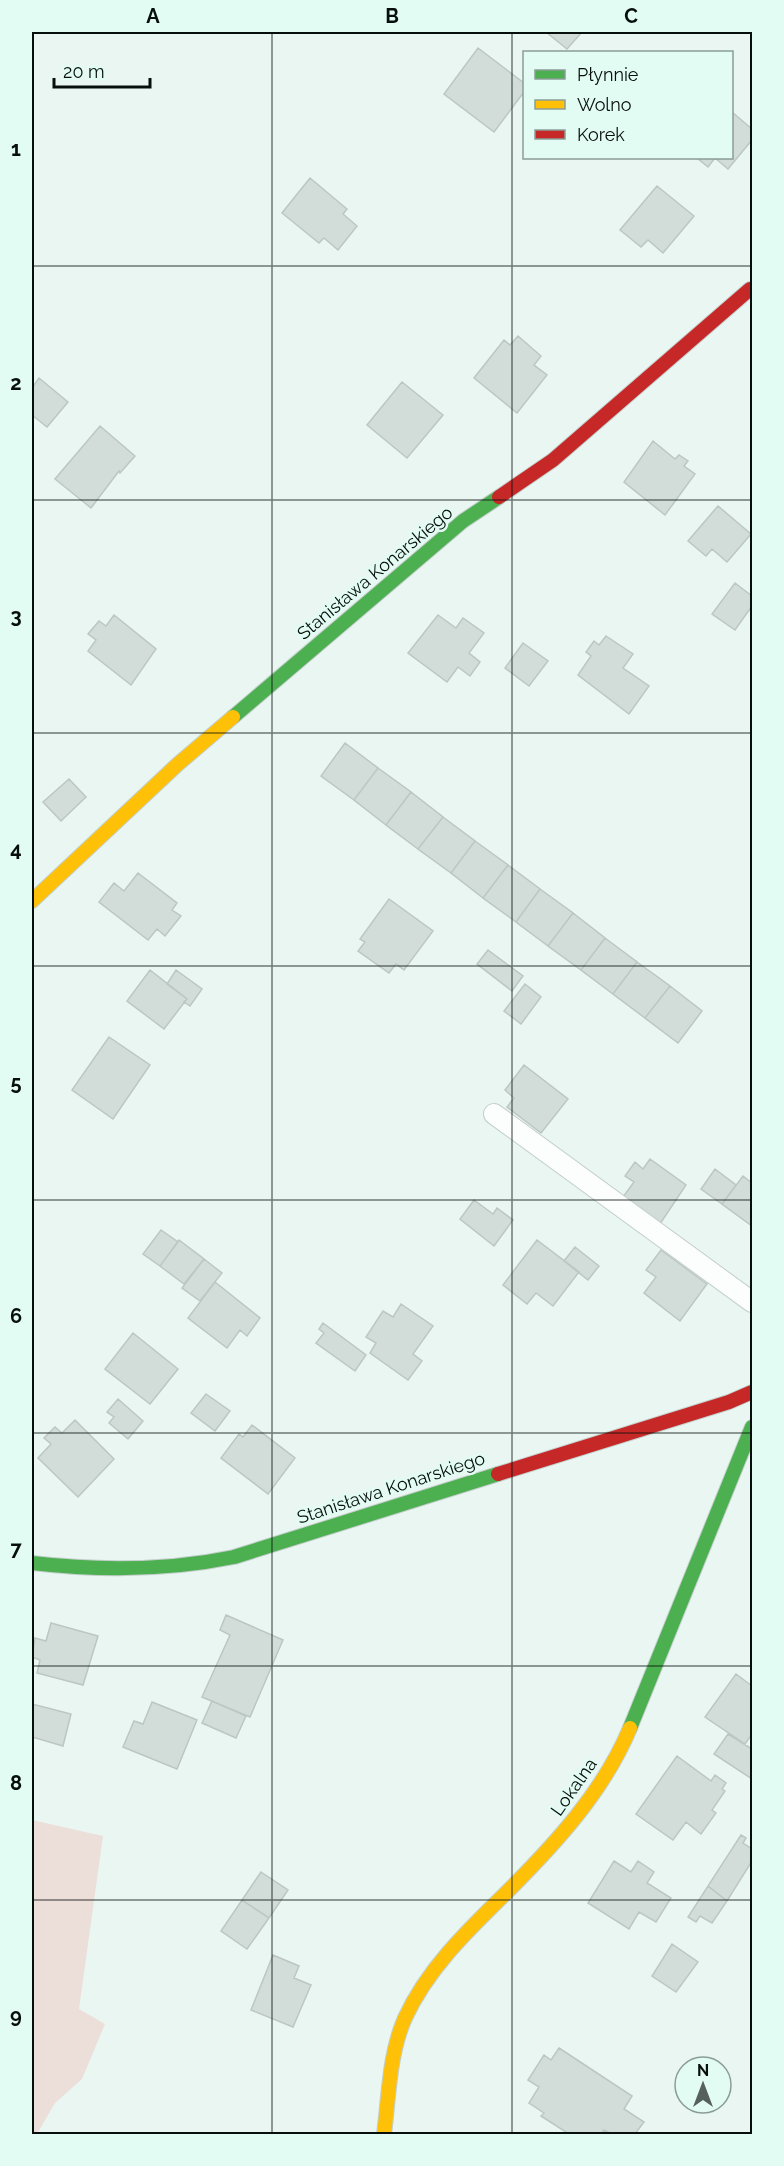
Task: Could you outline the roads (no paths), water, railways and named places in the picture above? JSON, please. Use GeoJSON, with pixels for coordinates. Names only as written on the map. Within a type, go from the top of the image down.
{"type":"FeatureCollection","features":[{"type":"Feature","properties":{"kind":"street","name":"Stanisława Konarskiego"},"geometry":{"type":"LineString","coordinates":[[32,901],[178,764],[463,521],[553,460],[741,296],[750,289],[753,291]]}},
{"type":"Feature","properties":{"kind":"street","name":"Stanisława Konarskiego"},"geometry":{"type":"LineString","coordinates":[[32,1563],[113,1572],[195,1565],[234,1557],[729,1402],[753,1392]]}},
{"type":"Feature","properties":{"kind":"street","name":"Lokalna"},"geometry":{"type":"LineString","coordinates":[[384,2134],[398,2039],[411,2006],[435,1971],[472,1927],[576,1818],[602,1781],[629,1731],[753,1427]]}},
{"type":"Feature","properties":{"kind":"lane"},"geometry":{"type":"LineString","coordinates":[[494,1114],[753,1302]]}}]}
